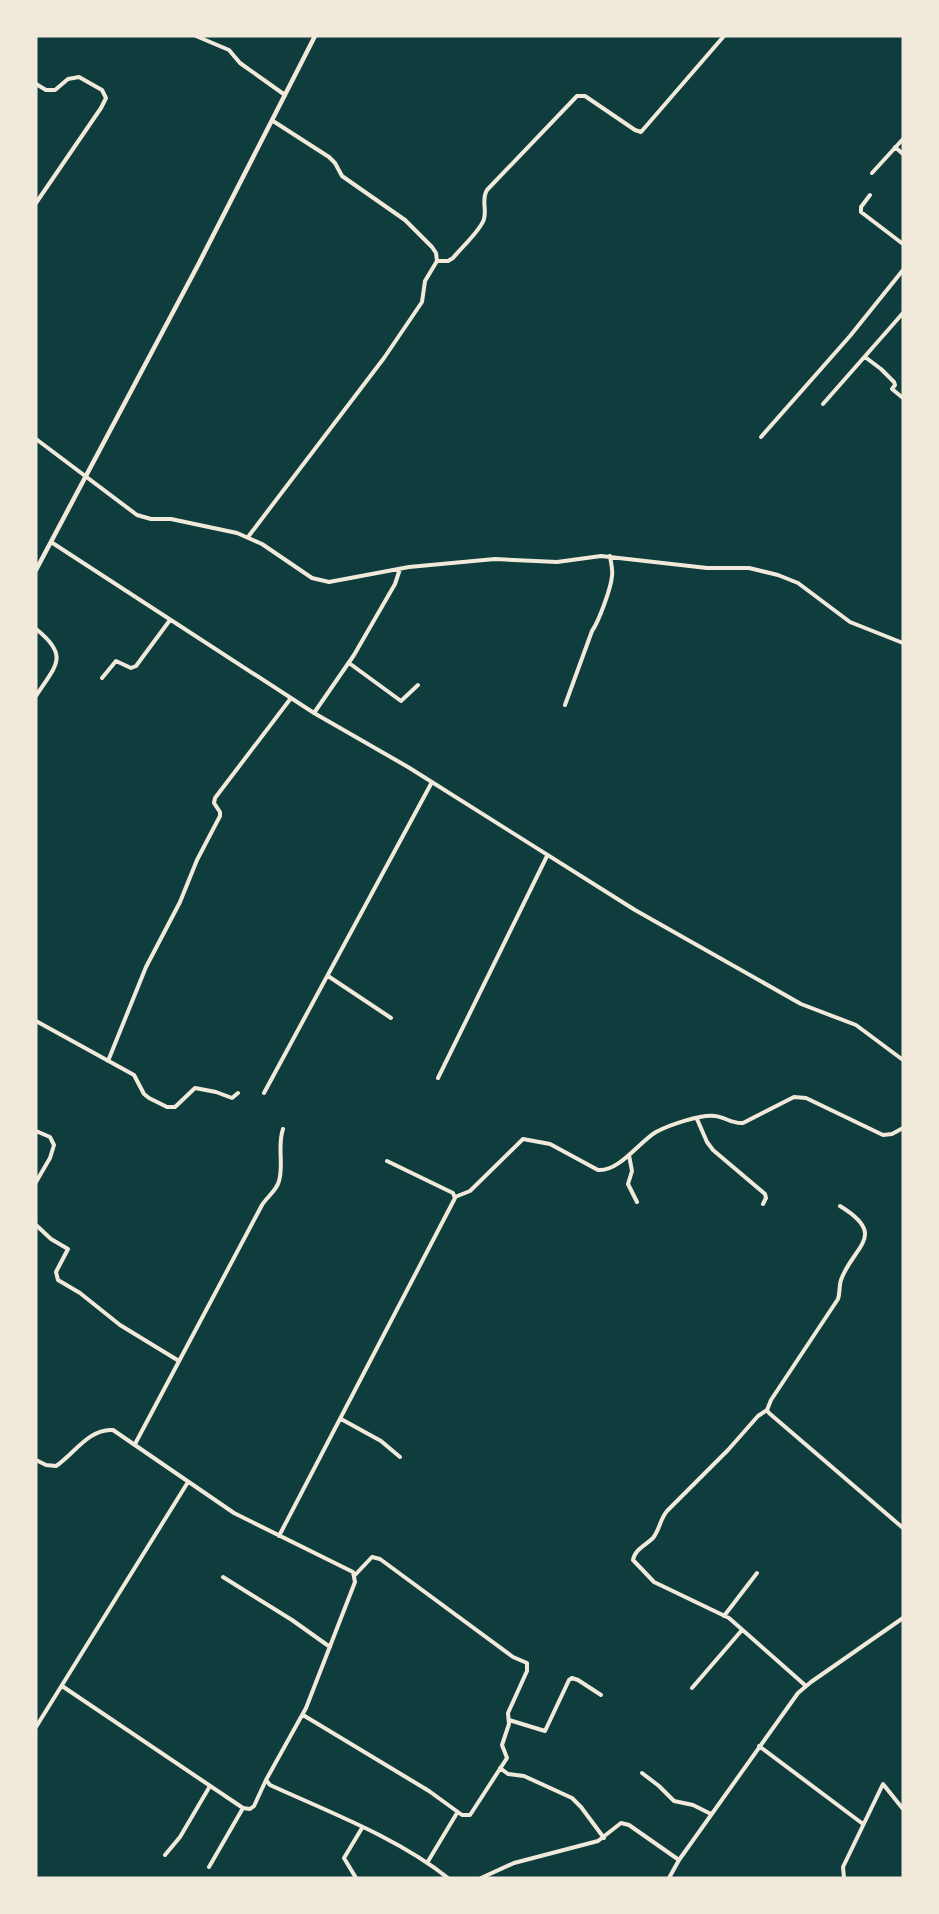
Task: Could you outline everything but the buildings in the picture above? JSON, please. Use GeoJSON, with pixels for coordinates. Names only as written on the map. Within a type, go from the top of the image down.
{"type":"FeatureCollection","features":[{"type":"Feature","properties":{"kind":"street"},"geometry":{"type":"LineString","coordinates":[[196,36],[229,50],[240,63],[286,95]]}},
{"type":"Feature","properties":{"kind":"street"},"geometry":{"type":"LineString","coordinates":[[36,570],[273,121],[315,36]]}},
{"type":"Feature","properties":{"kind":"street"},"geometry":{"type":"LineString","coordinates":[[437,261],[450,260],[460,250],[483,222],[484,199],[487,190],[577,96],[585,96],[641,132],[722,38],[716,36]]}},
{"type":"Feature","properties":{"kind":"street"},"geometry":{"type":"LineString","coordinates":[[36,84],[46,90],[55,90],[68,79],[79,77],[102,90],[106,98],[36,203]]}},
{"type":"Feature","properties":{"kind":"street"},"geometry":{"type":"LineString","coordinates":[[248,537],[390,349],[422,302],[425,281],[437,261],[432,247],[401,216],[342,176],[329,157],[273,121]]}},
{"type":"Feature","properties":{"kind":"street"},"geometry":{"type":"LineString","coordinates":[[872,173],[903,139]]}},
{"type":"Feature","properties":{"kind":"street"},"geometry":{"type":"LineString","coordinates":[[895,147],[903,154]]}},
{"type":"Feature","properties":{"kind":"street"},"geometry":{"type":"LineString","coordinates":[[870,195],[861,207],[861,212],[903,244]]}},
{"type":"Feature","properties":{"kind":"street"},"geometry":{"type":"LineString","coordinates":[[761,437],[850,336],[903,270]]}},
{"type":"Feature","properties":{"kind":"street"},"geometry":{"type":"LineString","coordinates":[[823,404],[903,313]]}},
{"type":"Feature","properties":{"kind":"street"},"geometry":{"type":"LineString","coordinates":[[865,357],[894,382],[892,389],[903,398]]}},
{"type":"Feature","properties":{"kind":"street"},"geometry":{"type":"LineString","coordinates":[[36,439],[131,511],[144,518],[171,519],[248,537],[312,578],[322,581],[338,582],[400,569],[495,559],[557,562],[591,556],[610,556],[707,568],[749,568],[778,575],[804,587],[850,622],[903,643]]}},
{"type":"Feature","properties":{"kind":"street"},"geometry":{"type":"LineString","coordinates":[[51,542],[314,713],[432,782],[635,910],[801,1004],[856,1025],[903,1060]]}},
{"type":"Feature","properties":{"kind":"street"},"geometry":{"type":"LineString","coordinates":[[565,705],[592,631],[599,621],[611,581],[610,556]]}},
{"type":"Feature","properties":{"kind":"street"},"geometry":{"type":"LineString","coordinates":[[314,713],[349,663],[395,584],[400,569]]}},
{"type":"Feature","properties":{"kind":"street"},"geometry":{"type":"LineString","coordinates":[[102,678],[116,661],[131,668],[136,666],[170,620]]}},
{"type":"Feature","properties":{"kind":"street"},"geometry":{"type":"LineString","coordinates":[[36,629],[51,642],[58,654],[53,669],[36,696]]}},
{"type":"Feature","properties":{"kind":"street"},"geometry":{"type":"LineString","coordinates":[[349,663],[401,701],[418,685]]}},
{"type":"Feature","properties":{"kind":"street"},"geometry":{"type":"LineString","coordinates":[[108,1061],[147,967],[220,816],[214,803],[215,798],[291,698]]}},
{"type":"Feature","properties":{"kind":"street"},"geometry":{"type":"LineString","coordinates":[[264,1093],[432,782]]}},
{"type":"Feature","properties":{"kind":"street"},"geometry":{"type":"LineString","coordinates":[[438,1078],[547,856]]}},
{"type":"Feature","properties":{"kind":"street"},"geometry":{"type":"LineString","coordinates":[[328,976],[391,1018]]}},
{"type":"Feature","properties":{"kind":"street"},"geometry":{"type":"LineString","coordinates":[[36,1021],[134,1075],[147,1096],[166,1107],[174,1107],[195,1088],[232,1098],[238,1094]]}},
{"type":"Feature","properties":{"kind":"street"},"geometry":{"type":"LineString","coordinates":[[279,1536],[455,1197],[470,1191],[523,1139],[549,1144],[598,1170],[607,1170],[657,1131],[716,1116],[735,1123],[742,1123],[778,1104],[800,1097],[883,1135],[892,1134],[903,1128]]}},
{"type":"Feature","properties":{"kind":"street"},"geometry":{"type":"LineString","coordinates":[[697,1119],[713,1150],[765,1194],[763,1204]]}},
{"type":"Feature","properties":{"kind":"street"},"geometry":{"type":"LineString","coordinates":[[135,1444],[262,1204],[277,1186],[280,1174],[279,1143],[283,1129]]}},
{"type":"Feature","properties":{"kind":"street"},"geometry":{"type":"LineString","coordinates":[[36,1131],[50,1137],[54,1146],[36,1182]]}},
{"type":"Feature","properties":{"kind":"street"},"geometry":{"type":"LineString","coordinates":[[629,1155],[632,1165],[628,1185],[637,1202]]}},
{"type":"Feature","properties":{"kind":"street"},"geometry":{"type":"LineString","coordinates":[[387,1161],[453,1193],[455,1197]]}},
{"type":"Feature","properties":{"kind":"street"},"geometry":{"type":"LineString","coordinates":[[806,1686],[724,1616],[654,1582],[634,1562],[633,1556],[653,1538],[667,1511],[766,1410],[838,1299],[842,1279],[864,1243],[866,1232],[860,1222],[840,1206]]}},
{"type":"Feature","properties":{"kind":"street"},"geometry":{"type":"LineString","coordinates":[[36,1225],[51,1239],[68,1248],[56,1272],[58,1280],[80,1293],[129,1331],[179,1361]]}},
{"type":"Feature","properties":{"kind":"street"},"geometry":{"type":"LineString","coordinates":[[766,1410],[903,1528]]}},
{"type":"Feature","properties":{"kind":"street"},"geometry":{"type":"LineString","coordinates":[[341,1419],[381,1441],[400,1457]]}},
{"type":"Feature","properties":{"kind":"street"},"geometry":{"type":"LineString","coordinates":[[36,1460],[46,1465],[56,1466],[77,1447],[105,1430],[116,1432],[241,1517],[348,1568],[355,1575]]}},
{"type":"Feature","properties":{"kind":"street"},"geometry":{"type":"LineString","coordinates":[[36,1727],[188,1482]]}},
{"type":"Feature","properties":{"kind":"street"},"geometry":{"type":"LineString","coordinates":[[62,1686],[243,1808],[250,1809],[254,1806],[303,1715],[355,1582],[355,1575],[372,1557],[377,1557],[513,1657],[527,1663],[527,1671],[508,1713],[509,1724],[502,1745],[507,1758],[470,1815],[457,1813],[429,1791],[303,1715]]}},
{"type":"Feature","properties":{"kind":"street"},"geometry":{"type":"LineString","coordinates":[[724,1616],[757,1573]]}},
{"type":"Feature","properties":{"kind":"street"},"geometry":{"type":"LineString","coordinates":[[224,1577],[330,1647]]}},
{"type":"Feature","properties":{"kind":"street"},"geometry":{"type":"LineString","coordinates":[[669,1878],[711,1814],[798,1693],[903,1618]]}},
{"type":"Feature","properties":{"kind":"street"},"geometry":{"type":"LineString","coordinates":[[692,1688],[742,1630]]}},
{"type":"Feature","properties":{"kind":"street"},"geometry":{"type":"LineString","coordinates":[[509,1720],[544,1731],[572,1678],[601,1695]]}},
{"type":"Feature","properties":{"kind":"street"},"geometry":{"type":"LineString","coordinates":[[759,1746],[864,1824]]}},
{"type":"Feature","properties":{"kind":"street"},"geometry":{"type":"LineString","coordinates":[[500,1768],[508,1774],[524,1776],[572,1798],[604,1838]]}},
{"type":"Feature","properties":{"kind":"street"},"geometry":{"type":"LineString","coordinates":[[642,1773],[674,1801],[693,1805],[711,1814]]}},
{"type":"Feature","properties":{"kind":"street"},"geometry":{"type":"LineString","coordinates":[[266,1780],[270,1785],[392,1842],[448,1878]]}},
{"type":"Feature","properties":{"kind":"street"},"geometry":{"type":"LineString","coordinates":[[844,1878],[843,1867],[883,1784],[903,1809]]}},
{"type":"Feature","properties":{"kind":"street"},"geometry":{"type":"LineString","coordinates":[[165,1855],[180,1837],[210,1786]]}},
{"type":"Feature","properties":{"kind":"street"},"geometry":{"type":"LineString","coordinates":[[208,1867],[243,1808]]}},
{"type":"Feature","properties":{"kind":"street"},"geometry":{"type":"LineString","coordinates":[[427,1863],[457,1813]]}},
{"type":"Feature","properties":{"kind":"street"},"geometry":{"type":"LineString","coordinates":[[481,1878],[514,1863],[584,1846],[604,1838],[621,1823],[629,1825],[679,1860]]}},
{"type":"Feature","properties":{"kind":"street"},"geometry":{"type":"LineString","coordinates":[[356,1878],[344,1858],[362,1828]]}}]}
